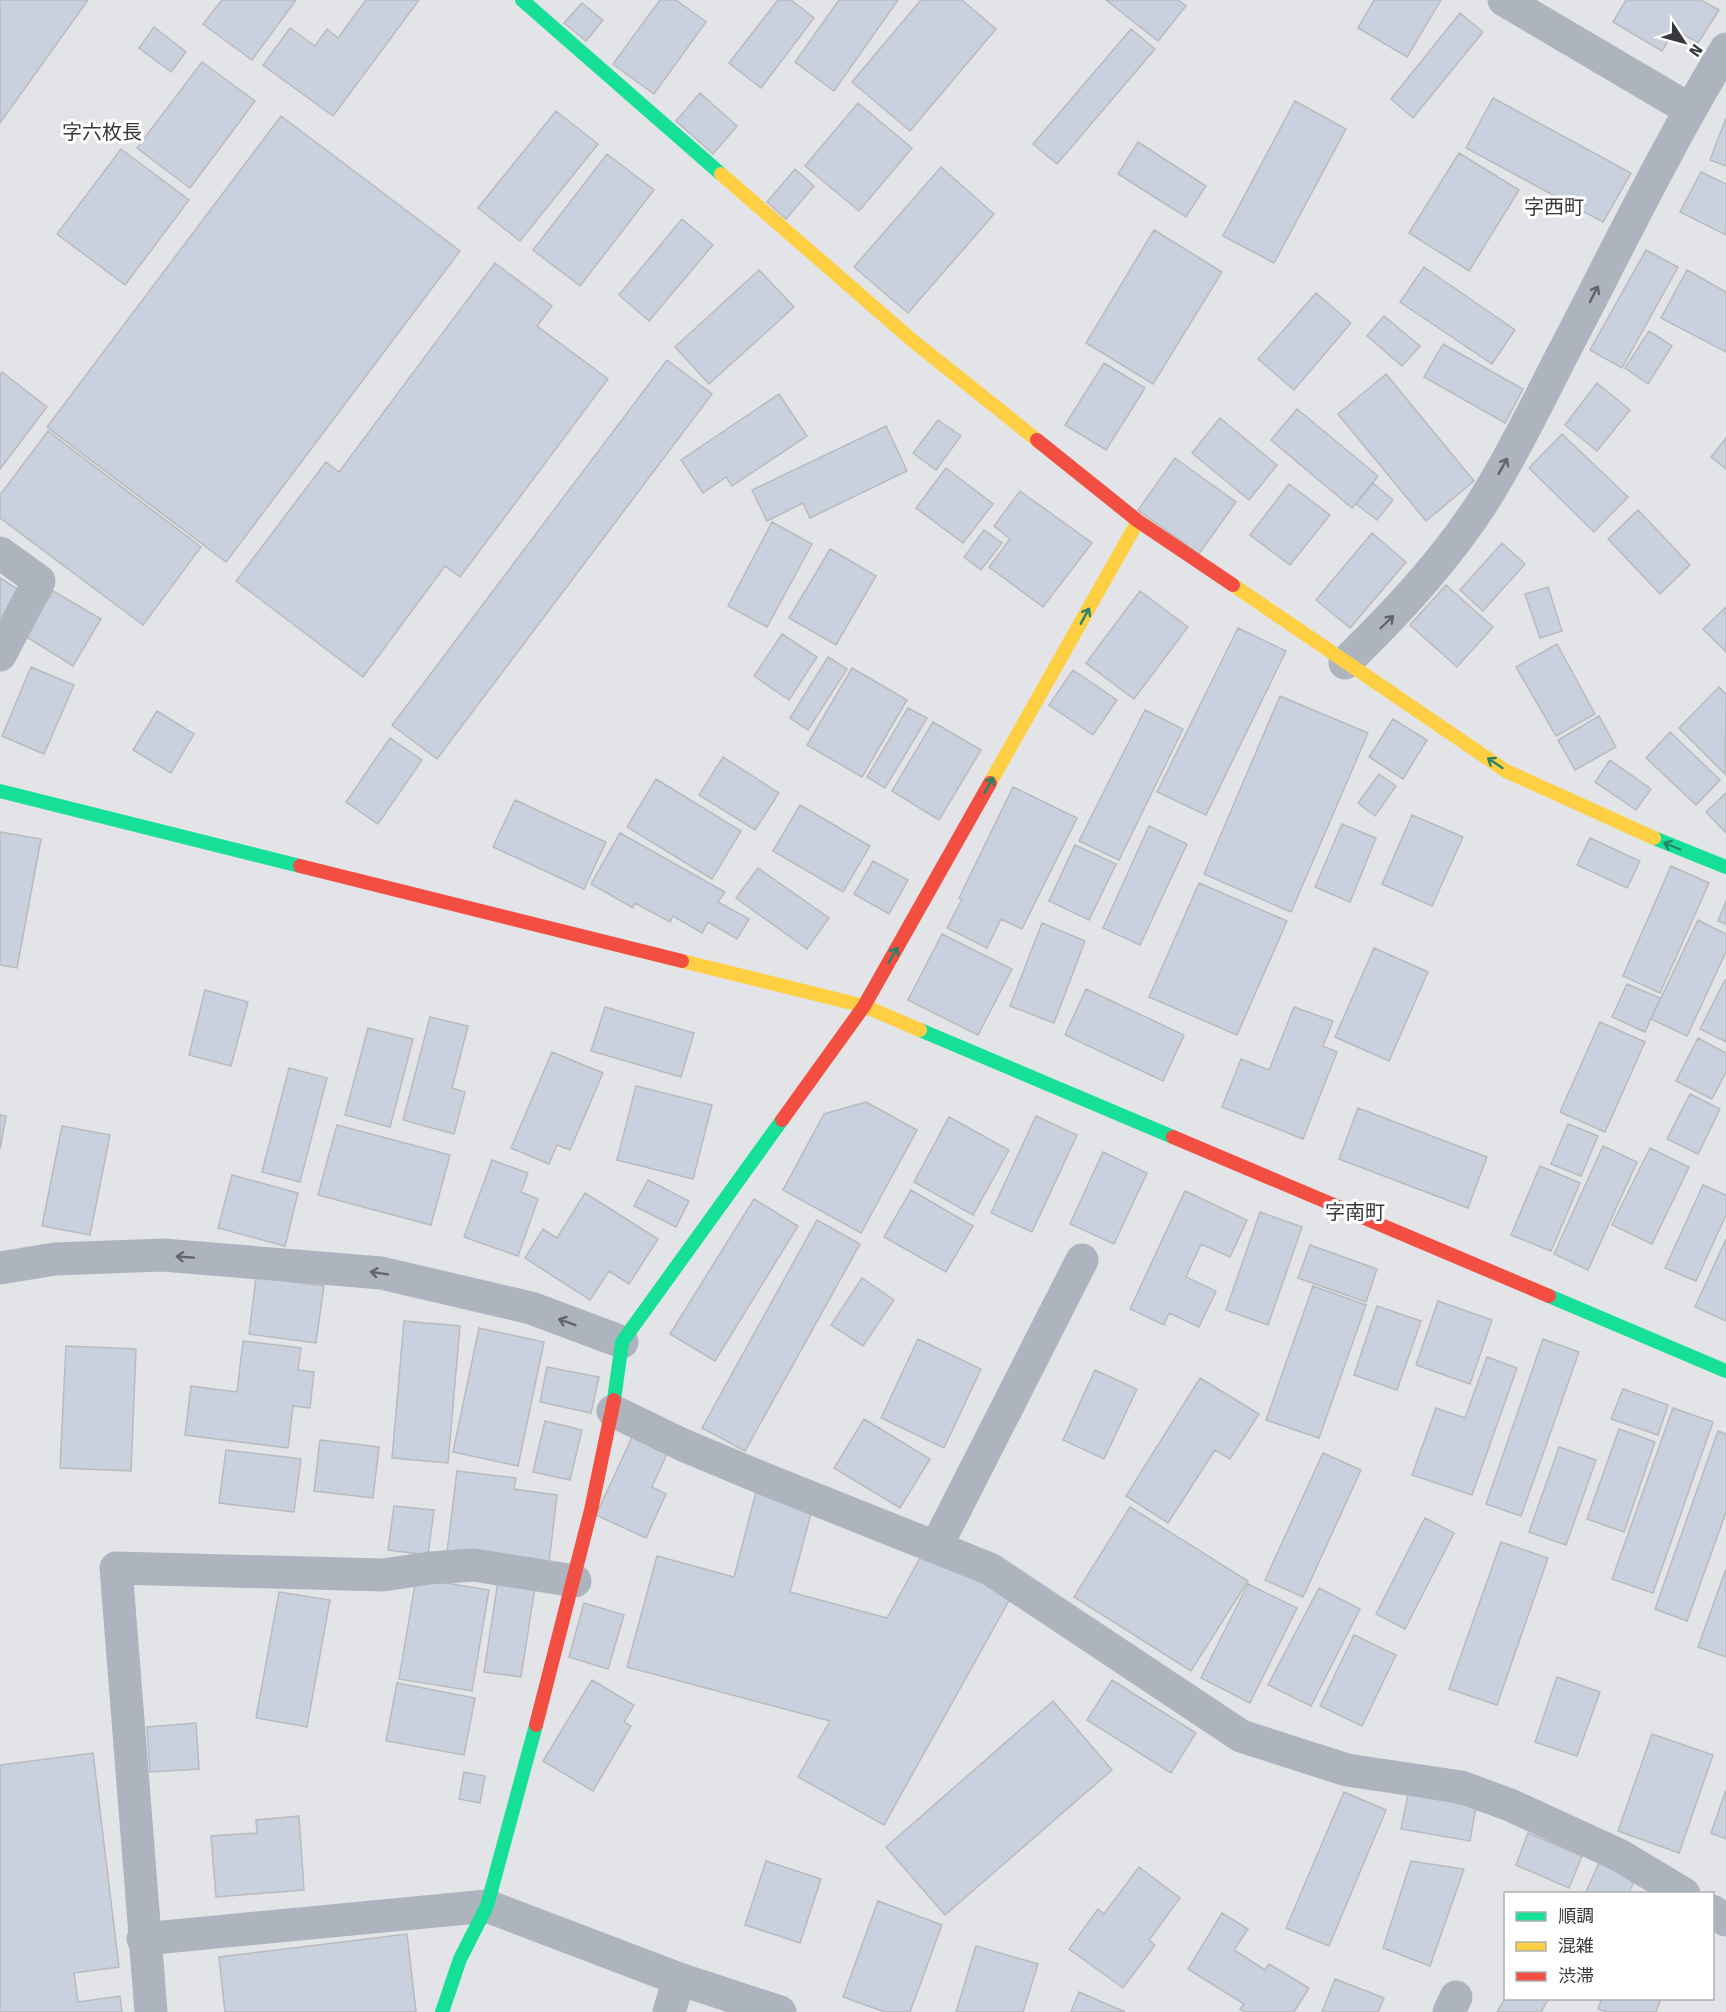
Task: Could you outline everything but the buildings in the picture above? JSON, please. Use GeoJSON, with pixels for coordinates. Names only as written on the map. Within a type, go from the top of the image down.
{"type":"FeatureCollection","features":[{"type":"Feature","properties":{"kind":"street"},"geometry":{"type":"LineString","coordinates":[[522,0],[913,341],[1138,521],[1506,771],[1618,823],[1726,867]]}},
{"type":"Feature","properties":{"kind":"street"},"geometry":{"type":"LineString","coordinates":[[1504,0],[1689,109]]}},
{"type":"Feature","properties":{"kind":"street"},"geometry":{"type":"LineString","coordinates":[[1345,663],[1397,613],[1443,557],[1485,497],[1527,423],[1689,109],[1726,49]]}},
{"type":"Feature","properties":{"kind":"street"},"geometry":{"type":"LineString","coordinates":[[442,2012],[460,1959],[487,1906],[548,1671],[575,1581],[613,1411],[622,1342],[864,1006],[1138,521]]}},
{"type":"Feature","properties":{"kind":"street"},"geometry":{"type":"LineString","coordinates":[[0,553],[39,581],[0,655]]}},
{"type":"Feature","properties":{"kind":"street"},"geometry":{"type":"LineString","coordinates":[[0,790],[864,1006],[1726,1371]]}},
{"type":"Feature","properties":{"kind":"street"},"geometry":{"type":"LineString","coordinates":[[0,1268],[55,1259],[163,1256],[381,1273],[531,1308],[622,1342]]}},
{"type":"Feature","properties":{"kind":"street"},"geometry":{"type":"LineString","coordinates":[[936,1547],[1082,1260]]}},
{"type":"Feature","properties":{"kind":"street"},"geometry":{"type":"LineString","coordinates":[[613,1411],[693,1449],[990,1569],[1241,1736],[1347,1770],[1461,1787],[1510,1805],[1619,1855],[1682,1892]]}},
{"type":"Feature","properties":{"kind":"street"},"geometry":{"type":"LineString","coordinates":[[151,2012],[143,1939],[116,1568],[383,1575],[430,1568],[474,1565],[575,1581]]}},
{"type":"Feature","properties":{"kind":"street"},"geometry":{"type":"LineString","coordinates":[[143,1939],[487,1906],[679,1979],[780,2012]]}},
{"type":"Feature","properties":{"kind":"street"},"geometry":{"type":"LineString","coordinates":[[669,2012],[679,1979]]}},
{"type":"Feature","properties":{"kind":"traffic: fast"},"geometry":{"type":"LineString","coordinates":[[522,0],[721,174]]}},
{"type":"Feature","properties":{"kind":"traffic: fast"},"geometry":{"type":"LineString","coordinates":[[0,791],[300,866]]}},
{"type":"Feature","properties":{"kind":"traffic: fast"},"geometry":{"type":"LineString","coordinates":[[1654,838],[1726,867]]}},
{"type":"Feature","properties":{"kind":"traffic: fast"},"geometry":{"type":"LineString","coordinates":[[920,1030],[1173,1137]]}},
{"type":"Feature","properties":{"kind":"traffic: fast"},"geometry":{"type":"LineString","coordinates":[[614,1400],[622,1342],[782,1120]]}},
{"type":"Feature","properties":{"kind":"traffic: fast"},"geometry":{"type":"LineString","coordinates":[[1549,1296],[1726,1371]]}},
{"type":"Feature","properties":{"kind":"traffic: fast"},"geometry":{"type":"LineString","coordinates":[[442,2012],[460,1959],[487,1906],[536,1725]]}},
{"type":"Feature","properties":{"kind":"traffic: slow"},"geometry":{"type":"LineString","coordinates":[[721,174],[913,341],[1037,440]]}},
{"type":"Feature","properties":{"kind":"traffic: slow"},"geometry":{"type":"LineString","coordinates":[[990,783],[1138,521]]}},
{"type":"Feature","properties":{"kind":"traffic: slow"},"geometry":{"type":"LineString","coordinates":[[1233,585],[1506,771],[1654,838]]}},
{"type":"Feature","properties":{"kind":"traffic: slow"},"geometry":{"type":"LineString","coordinates":[[682,961],[864,1006],[920,1030]]}},
{"type":"Feature","properties":{"kind":"traffic: jam"},"geometry":{"type":"LineString","coordinates":[[1037,440],[1138,521],[1233,585]]}},
{"type":"Feature","properties":{"kind":"traffic: jam"},"geometry":{"type":"LineString","coordinates":[[782,1120],[864,1006],[990,783]]}},
{"type":"Feature","properties":{"kind":"traffic: jam"},"geometry":{"type":"LineString","coordinates":[[300,866],[682,961]]}},
{"type":"Feature","properties":{"kind":"traffic: jam"},"geometry":{"type":"LineString","coordinates":[[1173,1137],[1549,1296]]}},
{"type":"Feature","properties":{"kind":"traffic: jam"},"geometry":{"type":"LineString","coordinates":[[536,1725],[591,1510],[614,1400]]}},
{"type":"Feature","properties":{"kind":"district","name":"字六枚長"},"geometry":{"type":"Point","coordinates":[102,132]}},
{"type":"Feature","properties":{"kind":"district","name":"字西町"},"geometry":{"type":"Point","coordinates":[1554,207]}},
{"type":"Feature","properties":{"kind":"district","name":"字南町"},"geometry":{"type":"Point","coordinates":[1355,1212]}}]}
